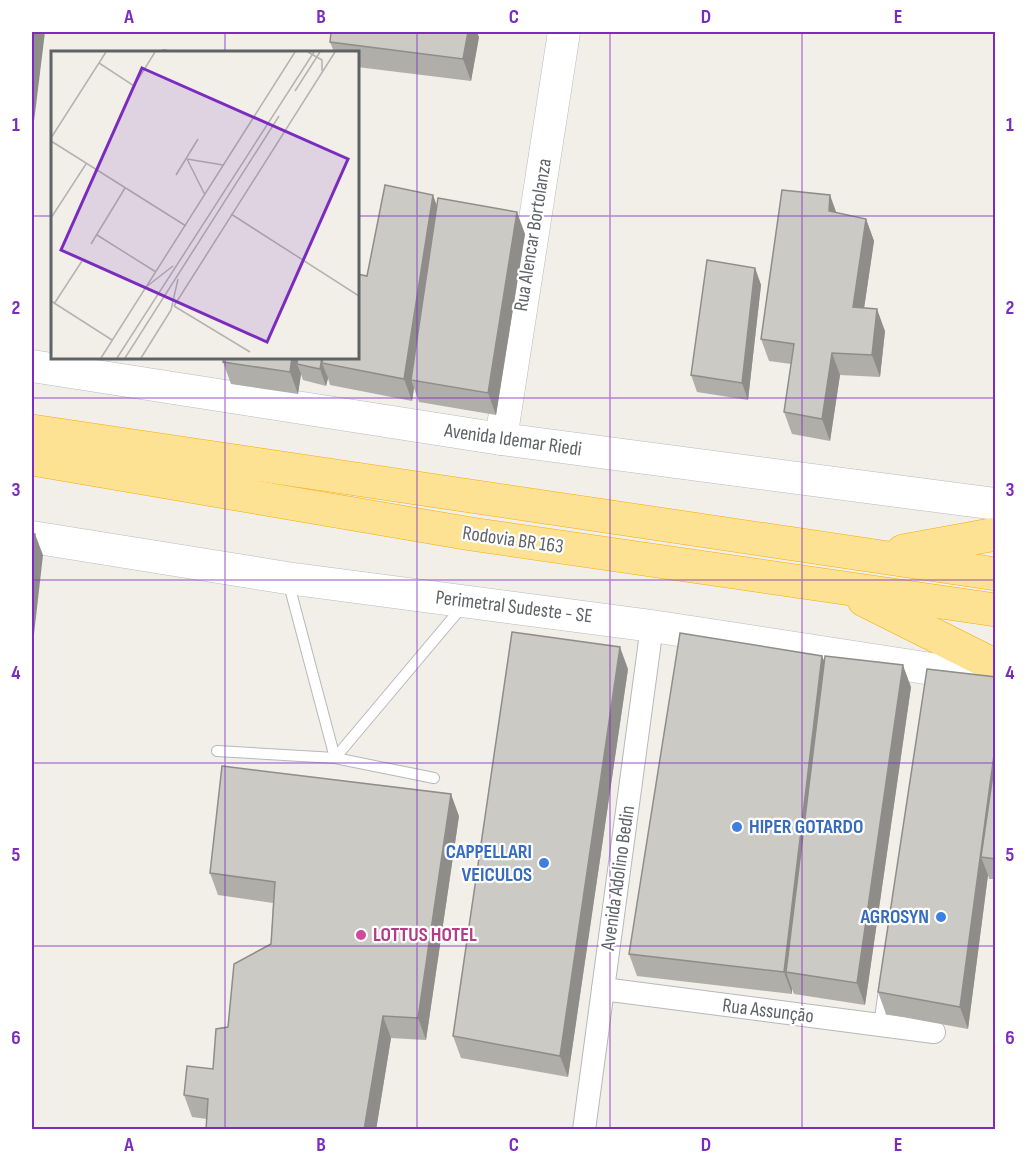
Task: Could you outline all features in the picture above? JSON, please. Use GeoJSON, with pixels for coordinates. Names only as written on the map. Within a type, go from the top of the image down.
{"type":"FeatureCollection","features":[{"type":"Feature","properties":{"kind":"highway","name":"Rodovia BR 163"},"geometry":{"type":"LineString","coordinates":[[32,431],[996,574]]}},
{"type":"Feature","properties":{"kind":"highway","name":"Rodovia BR 163"},"geometry":{"type":"LineString","coordinates":[[32,459],[471,534],[996,610]]}},
{"type":"Feature","properties":{"kind":"highway"},"geometry":{"type":"LineString","coordinates":[[880,556],[996,534]]}},
{"type":"Feature","properties":{"kind":"highway"},"geometry":{"type":"LineString","coordinates":[[832,585],[996,666]]}},
{"type":"Feature","properties":{"kind":"street","name":"Rua Alencar Bortolanza"},"geometry":{"type":"LineString","coordinates":[[501,439],[564,32]]}},
{"type":"Feature","properties":{"kind":"street","name":"Avenida Idemar Riedi"},"geometry":{"type":"LineString","coordinates":[[32,366],[501,439],[996,504]]}},
{"type":"Feature","properties":{"kind":"street","name":"Perimetral Sudeste - SE"},"geometry":{"type":"LineString","coordinates":[[32,537],[287,578],[652,626],[931,674],[996,679]]}},
{"type":"Feature","properties":{"kind":"street","name":"Avenida Adolino Bedin"},"geometry":{"type":"LineString","coordinates":[[584,1130],[652,626]]}},
{"type":"Feature","properties":{"kind":"street","name":"Rua Assunção"},"geometry":{"type":"LineString","coordinates":[[603,989],[934,1032]]}},
{"type":"Feature","properties":{"kind":"lane"},"geometry":{"type":"LineString","coordinates":[[287,578],[335,758]]}},
{"type":"Feature","properties":{"kind":"lane"},"geometry":{"type":"LineString","coordinates":[[335,758],[467,601]]}},
{"type":"Feature","properties":{"kind":"lane"},"geometry":{"type":"LineString","coordinates":[[217,751],[335,758],[434,778]]}},
{"type":"Feature","properties":{"kind":"lane"},"geometry":{"type":"LineString","coordinates":[[879,1025],[885,983]]}},
{"type":"Feature","properties":{"kind":"building"},"geometry":{"type":"Polygon","coordinates":[[[331,32],[468,32],[463,59],[330,42],[331,32]]]}},
{"type":"Feature","properties":{"kind":"building"},"geometry":{"type":"Polygon","coordinates":[[[385,185],[433,195],[404,379],[322,363],[323,358],[358,358],[358,274],[367,276],[385,185]]]}},
{"type":"Feature","properties":{"kind":"building"},"geometry":{"type":"Polygon","coordinates":[[[782,190],[830,195],[829,211],[866,219],[853,307],[877,309],[872,355],[832,353],[822,419],[784,412],[794,344],[761,339],[782,190]]]}},
{"type":"Feature","properties":{"kind":"building"},"geometry":{"type":"Polygon","coordinates":[[[438,198],[517,212],[488,393],[411,380],[438,198]]]}},
{"type":"Feature","properties":{"kind":"building"},"geometry":{"type":"Polygon","coordinates":[[[707,260],[755,268],[742,383],[691,375],[707,260]]]}},
{"type":"Feature","properties":{"kind":"building"},"geometry":{"type":"Polygon","coordinates":[[[224,358],[292,358],[290,372],[223,362],[224,358]]]}},
{"type":"Feature","properties":{"kind":"building"},"geometry":{"type":"Polygon","coordinates":[[[298,358],[322,358],[320,369],[297,364],[298,358]]]}},
{"type":"Feature","properties":{"kind":"building"},"geometry":{"type":"Polygon","coordinates":[[[32,533],[35,534],[32,561],[32,533]]]}},
{"type":"Feature","properties":{"kind":"building","name":"CAPPELLARI VEICULOS"},"geometry":{"type":"Polygon","coordinates":[[[512,632],[620,647],[560,1056],[453,1036],[512,632]]]}},
{"type":"Feature","properties":{"kind":"building","name":"HIPER GOTARDO"},"geometry":{"type":"Polygon","coordinates":[[[680,633],[822,656],[784,972],[629,954],[680,633]]]}},
{"type":"Feature","properties":{"kind":"building"},"geometry":{"type":"Polygon","coordinates":[[[825,656],[903,665],[857,983],[786,972],[825,656]]]}},
{"type":"Feature","properties":{"kind":"building","name":"AGROSYN"},"geometry":{"type":"Polygon","coordinates":[[[927,669],[996,677],[996,740],[960,1007],[878,992],[927,669]]]}},
{"type":"Feature","properties":{"kind":"building"},"geometry":{"type":"Polygon","coordinates":[[[996,754],[996,859],[981,857],[996,754]]]}},
{"type":"Feature","properties":{"kind":"building","name":"LOTTUS HOTEL"},"geometry":{"type":"Polygon","coordinates":[[[222,766],[451,794],[418,1018],[383,1016],[364,1130],[206,1130],[208,1099],[184,1095],[187,1066],[213,1069],[216,1029],[228,1027],[234,964],[271,944],[275,882],[210,873],[222,766]]]}},
{"type":"Feature","properties":{"kind":"place","name":"HIPER GOTARDO"},"geometry":{"type":"Point","coordinates":[737,827]}},
{"type":"Feature","properties":{"kind":"place","name":"CAPPELLARI VEICULOS"},"geometry":{"type":"Point","coordinates":[544,863]}},
{"type":"Feature","properties":{"kind":"place","name":"AGROSYN"},"geometry":{"type":"Point","coordinates":[941,917]}},
{"type":"Feature","properties":{"kind":"place","name":"LOTTUS HOTEL"},"geometry":{"type":"Point","coordinates":[361,935]}}]}
